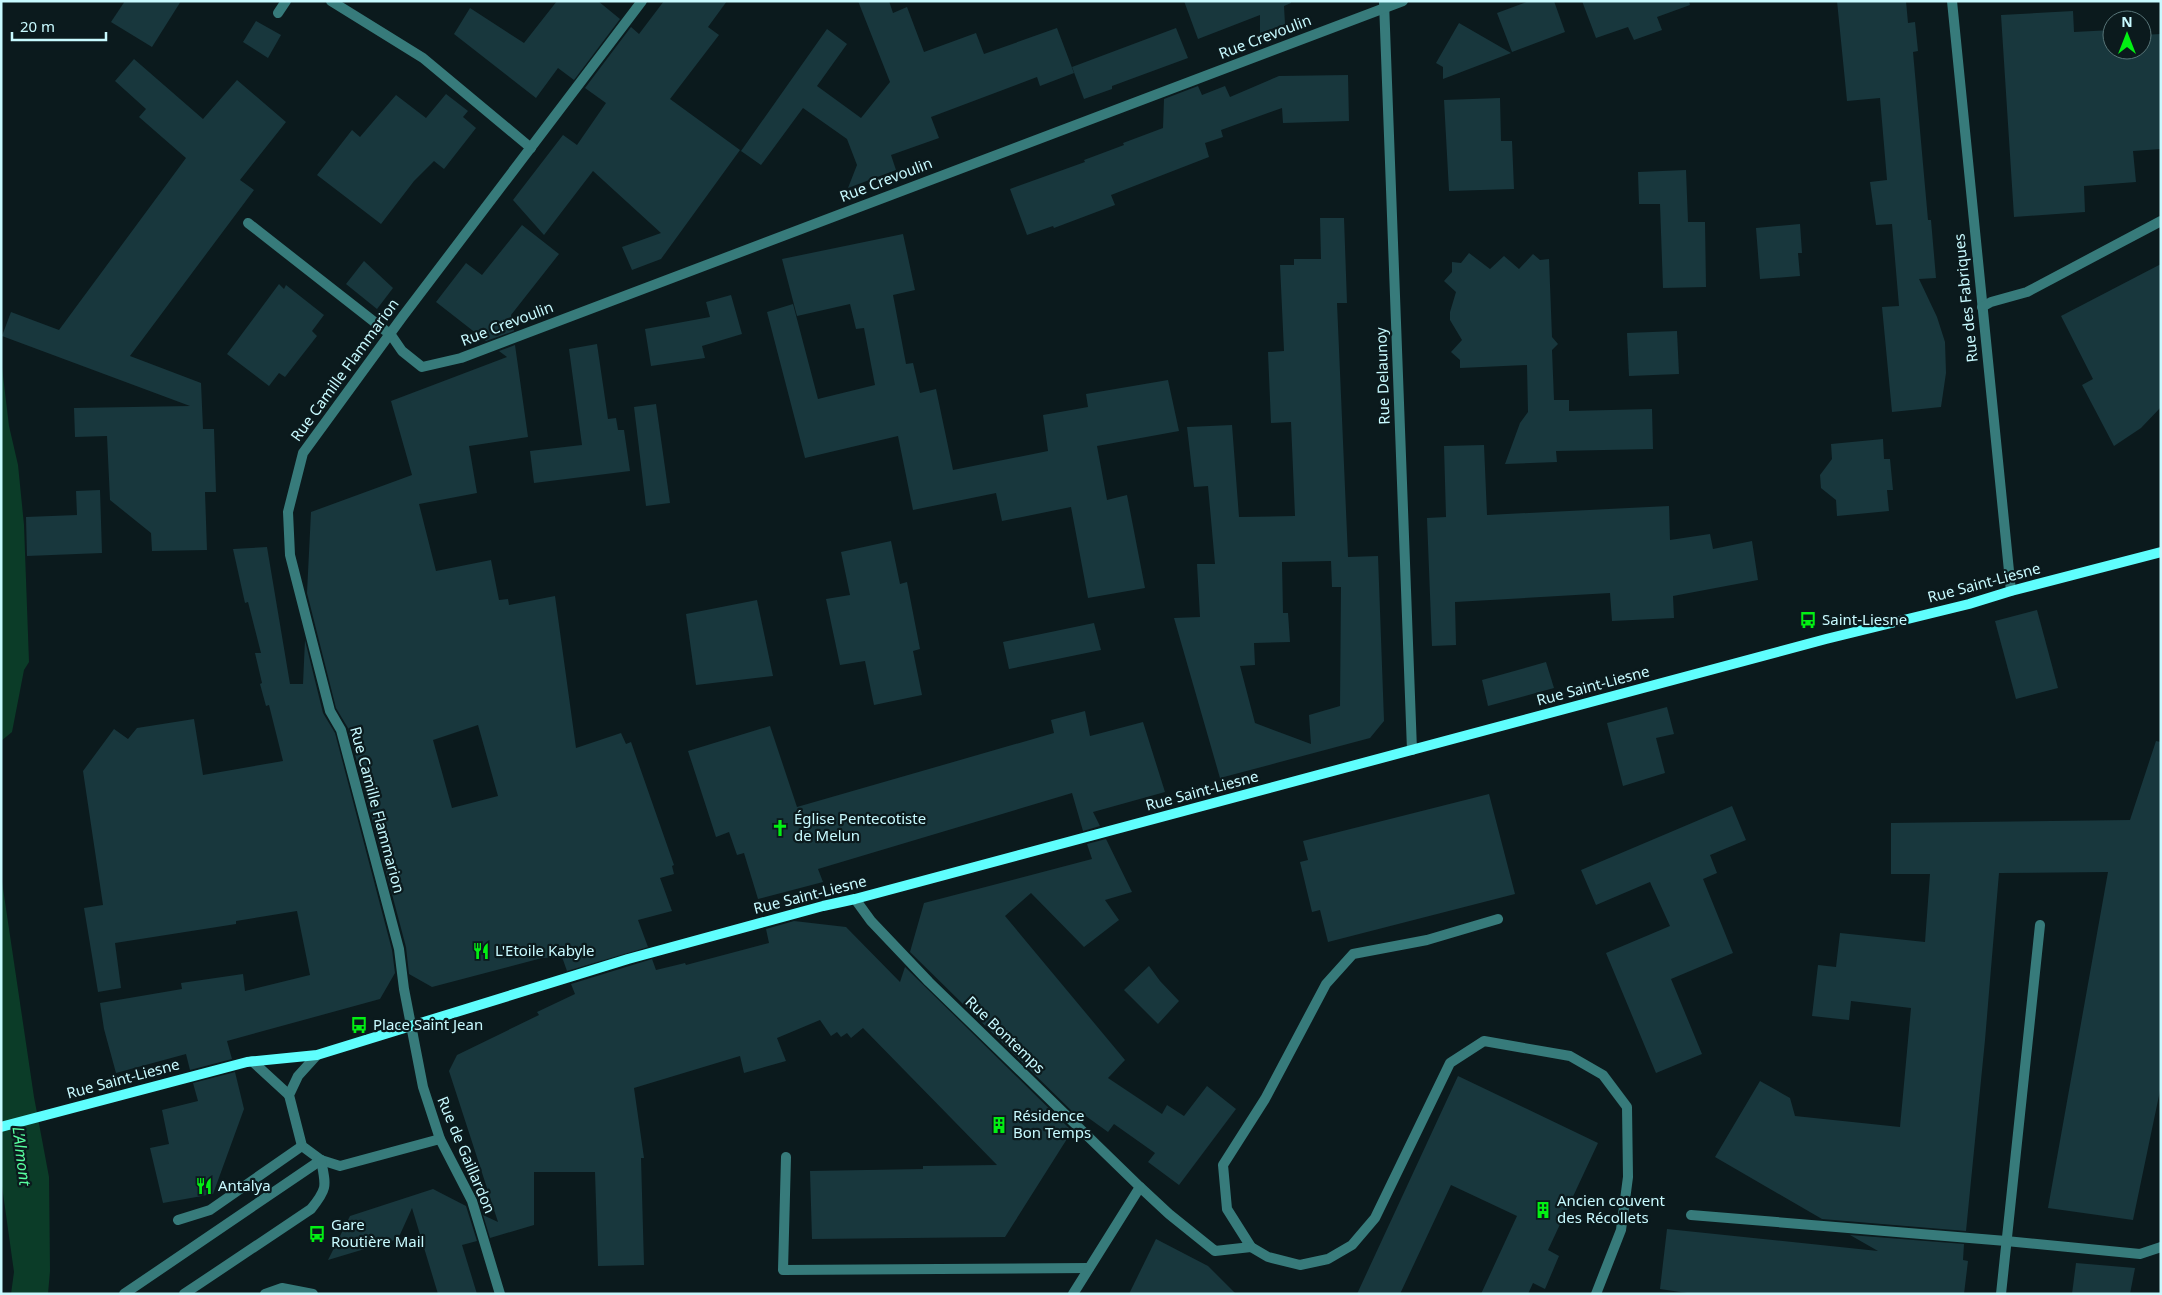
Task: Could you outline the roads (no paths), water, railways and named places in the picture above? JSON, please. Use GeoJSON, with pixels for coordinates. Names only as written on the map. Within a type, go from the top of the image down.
{"type":"FeatureCollection","features":[{"type":"Feature","properties":{"kind":"main road","name":"Rue Saint-Liesne"},"geometry":{"type":"LineString","coordinates":[[1,1127],[252,1061],[317,1054],[628,959],[1826,639],[1969,604],[2011,591],[2161,552]]}},
{"type":"Feature","properties":{"kind":"street"},"geometry":{"type":"LineString","coordinates":[[278,13],[286,1]]}},
{"type":"Feature","properties":{"kind":"street"},"geometry":{"type":"LineString","coordinates":[[331,1],[423,58],[531,148]]}},
{"type":"Feature","properties":{"kind":"street","name":"Rue Crevoulin"},"geometry":{"type":"LineString","coordinates":[[391,334],[402,351],[422,368],[461,358],[1384,5],[1403,1]]}},
{"type":"Feature","properties":{"kind":"street","name":"Rue des Fabriques"},"geometry":{"type":"LineString","coordinates":[[1952,1],[2011,591]]}},
{"type":"Feature","properties":{"kind":"street","name":"Rue Camille Flammarion"},"geometry":{"type":"LineString","coordinates":[[411,1026],[399,949],[341,730],[330,711],[290,554],[288,512],[303,453],[638,3]]}},
{"type":"Feature","properties":{"kind":"street","name":"Rue Delaunoy"},"geometry":{"type":"LineString","coordinates":[[1384,5],[1412,750]]}},
{"type":"Feature","properties":{"kind":"street"},"geometry":{"type":"LineString","coordinates":[[1982,307],[1991,302],[2027,292],[2161,221]]}},
{"type":"Feature","properties":{"kind":"street"},"geometry":{"type":"LineString","coordinates":[[248,223],[391,334]]}},
{"type":"Feature","properties":{"kind":"street","name":"Rue Bontemps"},"geometry":{"type":"LineString","coordinates":[[855,899],[871,921],[930,982],[1166,1212],[1215,1251],[1251,1247]]}},
{"type":"Feature","properties":{"kind":"street"},"geometry":{"type":"LineString","coordinates":[[1498,919],[1427,940],[1353,954],[1326,984],[1265,1099],[1223,1165],[1227,1209],[1251,1247],[1268,1257],[1300,1265],[1328,1259],[1352,1245],[1375,1218],[1450,1063],[1484,1041],[1570,1056],[1603,1075],[1627,1107],[1628,1177],[1621,1230],[1596,1294]]}},
{"type":"Feature","properties":{"kind":"street"},"geometry":{"type":"LineString","coordinates":[[2001,1294],[2040,926]]}},
{"type":"Feature","properties":{"kind":"street","name":"Rue de Gaillardon"},"geometry":{"type":"LineString","coordinates":[[411,1026],[423,1087],[440,1139],[472,1201],[500,1294]]}},
{"type":"Feature","properties":{"kind":"street"},"geometry":{"type":"LineString","coordinates":[[289,1095],[298,1076],[317,1054]]}},
{"type":"Feature","properties":{"kind":"street"},"geometry":{"type":"LineString","coordinates":[[252,1061],[289,1095],[302,1146],[321,1160],[340,1166],[440,1139]]}},
{"type":"Feature","properties":{"kind":"street"},"geometry":{"type":"LineString","coordinates":[[178,1220],[210,1210],[302,1146]]}},
{"type":"Feature","properties":{"kind":"street"},"geometry":{"type":"LineString","coordinates":[[786,1158],[783,1270],[1089,1268]]}},
{"type":"Feature","properties":{"kind":"street"},"geometry":{"type":"LineString","coordinates":[[124,1294],[321,1160]]}},
{"type":"Feature","properties":{"kind":"street"},"geometry":{"type":"LineString","coordinates":[[184,1294],[311,1209],[322,1196],[326,1185],[321,1160]]}},
{"type":"Feature","properties":{"kind":"street"},"geometry":{"type":"LineString","coordinates":[[1073,1294],[1140,1187]]}},
{"type":"Feature","properties":{"kind":"street"},"geometry":{"type":"LineString","coordinates":[[1691,1216],[2006,1240],[2140,1254],[2161,1247]]}},
{"type":"Feature","properties":{"kind":"street"},"geometry":{"type":"LineString","coordinates":[[265,1294],[282,1288],[313,1294]]}},
{"type":"Feature","properties":{"kind":"water"},"geometry":{"type":"Polygon","coordinates":[[[1,359],[9,426],[18,465],[24,525],[29,662],[24,670],[12,732],[1,741],[1,359]]]}},
{"type":"Feature","properties":{"kind":"water","name":"L'Almont"},"geometry":{"type":"Polygon","coordinates":[[[1,875],[34,1097],[49,1177],[50,1271],[48,1294],[11,1294],[14,1272],[1,1179],[1,875]]]}},
{"type":"Feature","properties":{"kind":"place","name":"Saint-Liesne"},"geometry":{"type":"Point","coordinates":[1808,620]}},
{"type":"Feature","properties":{"kind":"place","name":"Église Pentecotiste de Melun"},"geometry":{"type":"Point","coordinates":[780,828]}},
{"type":"Feature","properties":{"kind":"place","name":"L'Etoile Kabyle"},"geometry":{"type":"Point","coordinates":[481,951]}},
{"type":"Feature","properties":{"kind":"place","name":"Place Saint Jean"},"geometry":{"type":"Point","coordinates":[359,1025]}},
{"type":"Feature","properties":{"kind":"place","name":"Résidence Bon Temps"},"geometry":{"type":"Point","coordinates":[999,1125]}},
{"type":"Feature","properties":{"kind":"place","name":"Antalya"},"geometry":{"type":"Point","coordinates":[204,1186]}},
{"type":"Feature","properties":{"kind":"place","name":"Ancien couvent des Récollets"},"geometry":{"type":"Point","coordinates":[1543,1210]}},
{"type":"Feature","properties":{"kind":"place","name":"Gare Routière Mail"},"geometry":{"type":"Point","coordinates":[317,1234]}}]}
